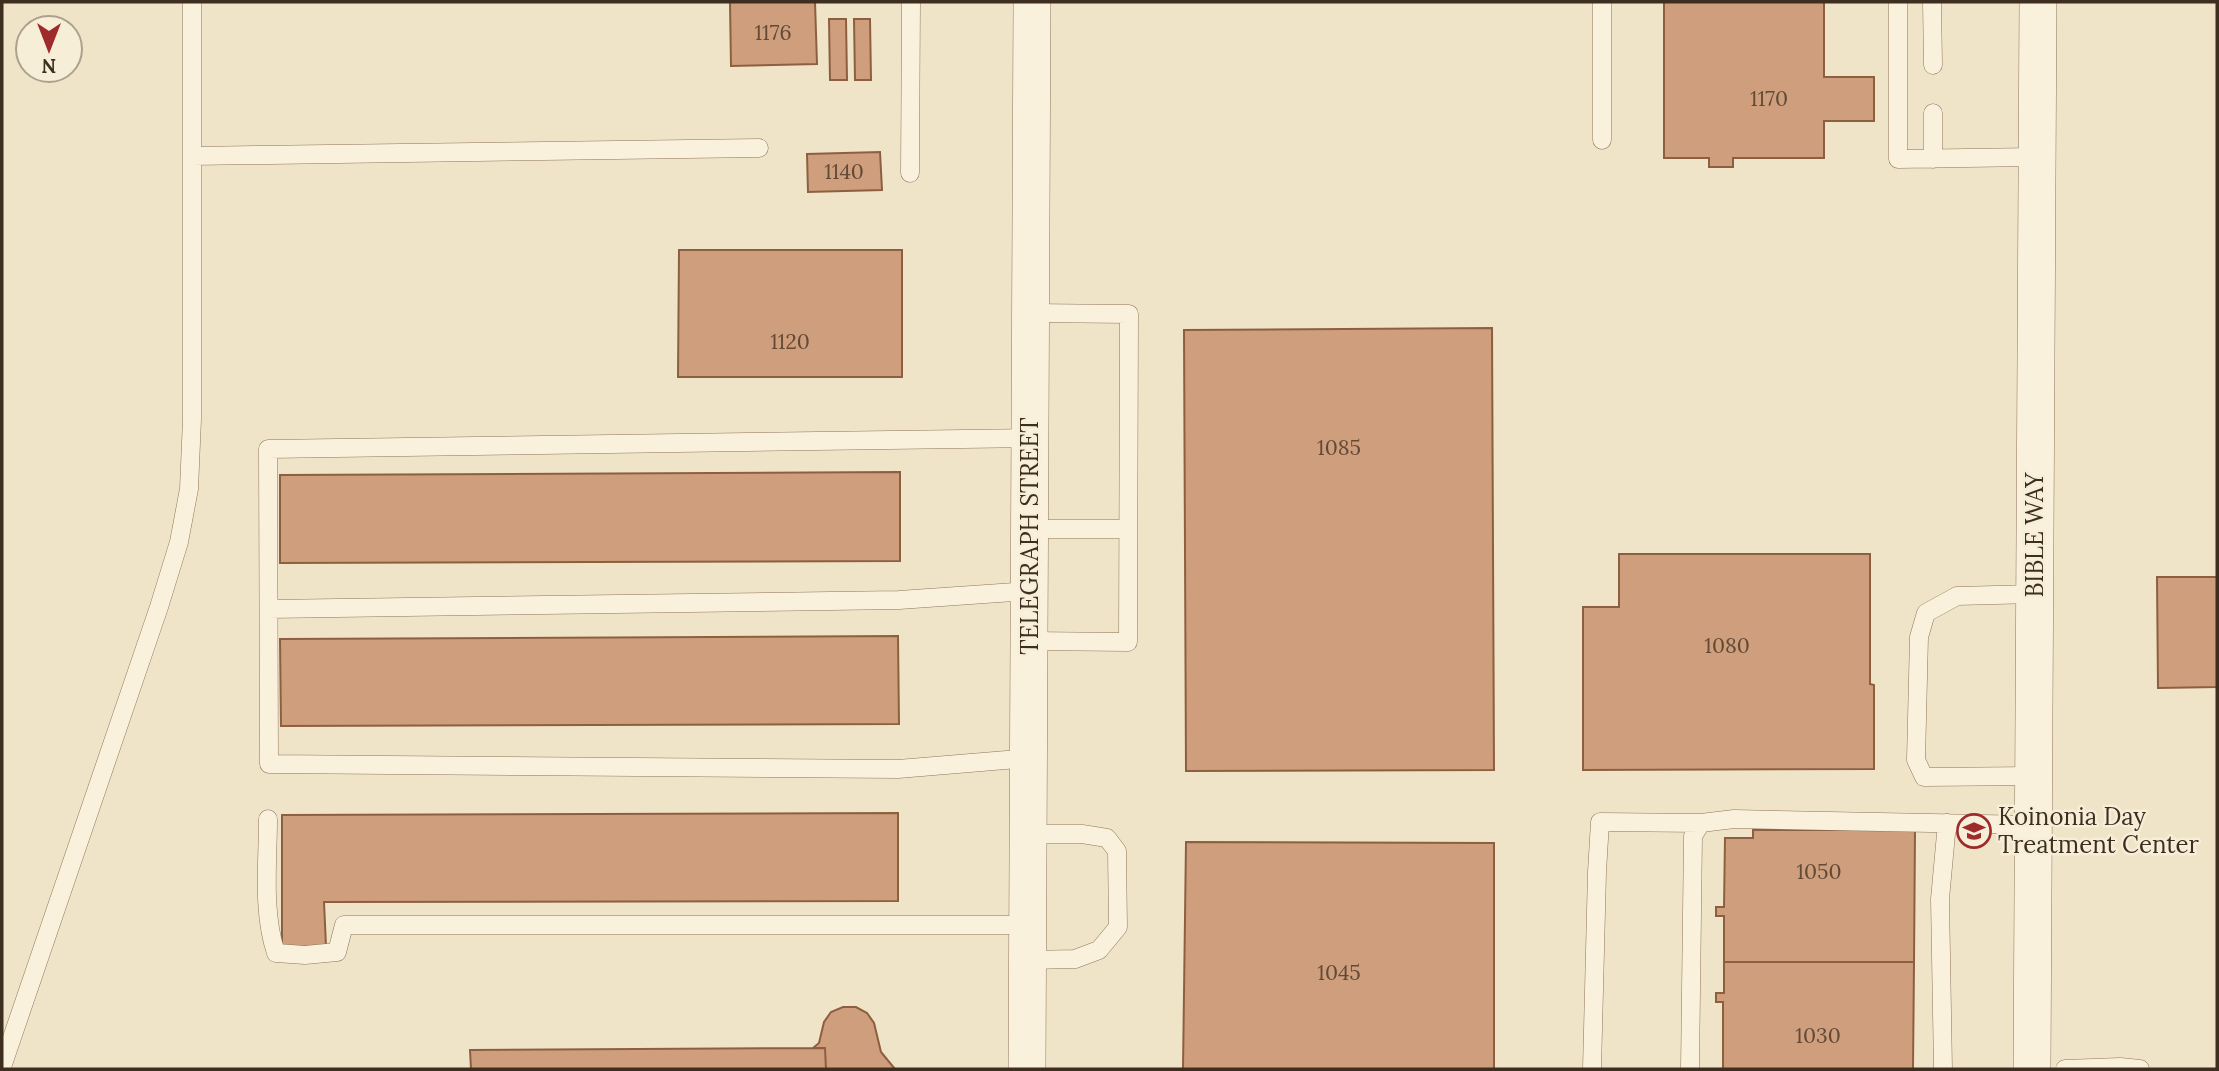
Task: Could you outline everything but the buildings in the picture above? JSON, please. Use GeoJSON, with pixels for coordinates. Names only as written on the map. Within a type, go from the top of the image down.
{"type":"FeatureCollection","features":[{"type":"Feature","properties":{"kind":"street","name":"TELEGRAPH STREET"},"geometry":{"type":"LineString","coordinates":[[1027,1069],[1032,2]]}},
{"type":"Feature","properties":{"kind":"street","name":"BIBLE WAY"},"geometry":{"type":"LineString","coordinates":[[2032,1069],[2038,2]]}},
{"type":"Feature","properties":{"kind":"lane"},"geometry":{"type":"LineString","coordinates":[[2,1067],[179,542],[189,489],[192,419],[192,2]]}},
{"type":"Feature","properties":{"kind":"lane"},"geometry":{"type":"LineString","coordinates":[[910,173],[911,2]]}},
{"type":"Feature","properties":{"kind":"lane"},"geometry":{"type":"LineString","coordinates":[[1602,2],[1602,140]]}},
{"type":"Feature","properties":{"kind":"lane"},"geometry":{"type":"LineString","coordinates":[[1898,2],[1898,159],[2037,157]]}},
{"type":"Feature","properties":{"kind":"lane"},"geometry":{"type":"LineString","coordinates":[[1932,2],[1933,65]]}},
{"type":"Feature","properties":{"kind":"lane"},"geometry":{"type":"LineString","coordinates":[[1933,113],[1933,159]]}},
{"type":"Feature","properties":{"kind":"lane"},"geometry":{"type":"LineString","coordinates":[[192,156],[759,148]]}},
{"type":"Feature","properties":{"kind":"lane"},"geometry":{"type":"LineString","coordinates":[[1029,641],[1128,642],[1129,314],[1031,313]]}},
{"type":"Feature","properties":{"kind":"lane"},"geometry":{"type":"LineString","coordinates":[[1028,758],[898,769],[268,764],[268,449],[1030,438]]}},
{"type":"Feature","properties":{"kind":"lane"},"geometry":{"type":"LineString","coordinates":[[1030,529],[1128,529]]}},
{"type":"Feature","properties":{"kind":"lane"},"geometry":{"type":"LineString","coordinates":[[269,609],[899,600],[1030,591]]}},
{"type":"Feature","properties":{"kind":"lane"},"geometry":{"type":"LineString","coordinates":[[2034,594],[1957,596],[1926,613],[1919,637],[1916,760],[1924,777],[2034,776]]}},
{"type":"Feature","properties":{"kind":"lane"},"geometry":{"type":"LineString","coordinates":[[268,819],[268,918],[276,953],[304,955],[337,952],[344,925],[1028,942],[1075,959],[1098,950],[1118,927],[1117,851],[1107,838],[1082,834],[1028,834]]}},
{"type":"Feature","properties":{"kind":"lane"},"geometry":{"type":"LineString","coordinates":[[1592,1069],[1600,822],[1701,823],[1734,819],[2034,825]]}},
{"type":"Feature","properties":{"kind":"lane"},"geometry":{"type":"LineString","coordinates":[[1690,1069],[1693,836],[1701,823]]}},
{"type":"Feature","properties":{"kind":"lane"},"geometry":{"type":"LineString","coordinates":[[1943,1069],[1940,899],[1947,823]]}},
{"type":"Feature","properties":{"kind":"lane"},"geometry":{"type":"LineString","coordinates":[[2065,1069],[2140,1069]]}},
{"type":"Feature","properties":{"kind":"place","name":"Koinonia Day Treatment Center"},"geometry":{"type":"Point","coordinates":[1974,831]}}]}
